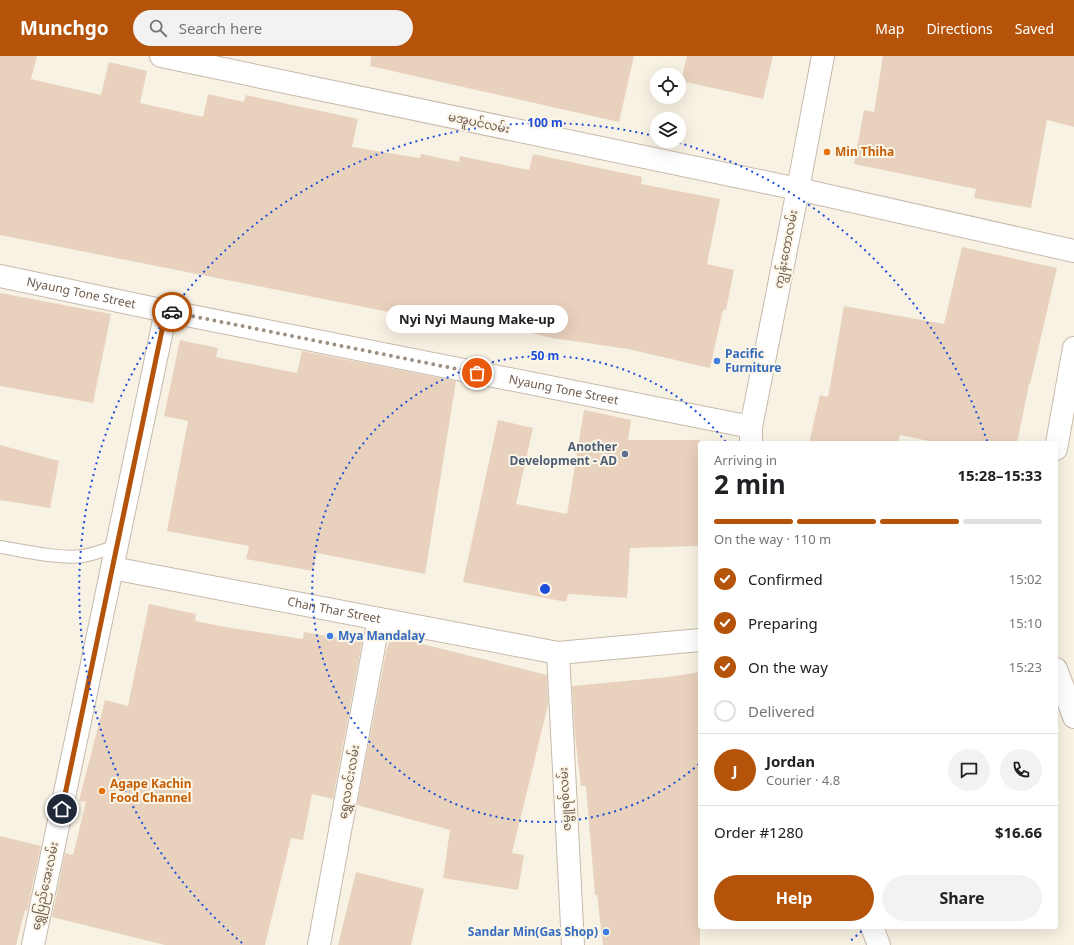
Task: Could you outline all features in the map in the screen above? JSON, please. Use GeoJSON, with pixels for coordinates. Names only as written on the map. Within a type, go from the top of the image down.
{"type":"FeatureCollection","features":[{"type":"Feature","properties":{"kind":"street","name":"မအူပင်လမ်း"},"geometry":{"type":"LineString","coordinates":[[161,56],[798,189],[1074,251]]}},
{"type":"Feature","properties":{"kind":"street","name":"ကျွန်းတောလမ်း"},"geometry":{"type":"LineString","coordinates":[[751,435],[823,56]]}},
{"type":"Feature","properties":{"kind":"street","name":"Nyaung Tone Street"},"geometry":{"type":"LineString","coordinates":[[0,276],[751,435]]}},
{"type":"Feature","properties":{"kind":"street","name":"ရွှေပြည်အေးလမ်း"},"geometry":{"type":"LineString","coordinates":[[33,945],[166,311]]}},
{"type":"Feature","properties":{"kind":"street"},"geometry":{"type":"LineString","coordinates":[[1057,441],[1074,348]]}},
{"type":"Feature","properties":{"kind":"street","name":"Chan Thar Street"},"geometry":{"type":"LineString","coordinates":[[112,568],[558,653],[698,640]]}},
{"type":"Feature","properties":{"kind":"street","name":"ရွှေလဝင်းလမ်း"},"geometry":{"type":"LineString","coordinates":[[319,945],[379,619]]}},
{"type":"Feature","properties":{"kind":"street","name":"ဇမ္ဗူရစ်လမ်း"},"geometry":{"type":"LineString","coordinates":[[558,653],[573,945]]}},
{"type":"Feature","properties":{"kind":"street"},"geometry":{"type":"LineString","coordinates":[[1058,674],[1074,717]]}},
{"type":"Feature","properties":{"kind":"street"},"geometry":{"type":"LineString","coordinates":[[873,929],[879,945]]}},
{"type":"Feature","properties":{"kind":"lane"},"geometry":{"type":"LineString","coordinates":[[0,547],[40,554],[82,556],[101,552],[116,546]]}},
{"type":"Feature","properties":{"kind":"building"},"geometry":{"type":"Polygon","coordinates":[[[0,56],[37,56],[31,79],[101,95],[109,62],[147,71],[140,103],[203,117],[208,94],[244,102],[246,95],[358,119],[352,147],[420,158],[421,154],[459,162],[460,156],[529,170],[533,154],[642,177],[641,184],[720,199],[707,264],[734,270],[726,310],[723,310],[710,368],[628,349],[552,338],[471,320],[470,328],[0,235],[0,56]]]}},
{"type":"Feature","properties":{"kind":"building"},"geometry":{"type":"Polygon","coordinates":[[[371,56],[634,56],[619,122],[370,66],[371,56]]]}},
{"type":"Feature","properties":{"kind":"building"},"geometry":{"type":"Polygon","coordinates":[[[687,56],[773,56],[763,99],[686,82],[686,68],[684,68],[687,56]]]}},
{"type":"Feature","properties":{"kind":"building"},"geometry":{"type":"Polygon","coordinates":[[[883,56],[1074,56],[1074,127],[1047,120],[1031,208],[974,198],[976,189],[854,164],[864,110],[874,112],[883,56]]]}},
{"type":"Feature","properties":{"kind":"building"},"geometry":{"type":"Polygon","coordinates":[[[962,247],[1057,268],[1029,384],[1017,441],[928,441],[900,435],[898,441],[809,441],[820,395],[828,397],[844,306],[944,324],[962,247]]]}},
{"type":"Feature","properties":{"kind":"building"},"geometry":{"type":"Polygon","coordinates":[[[0,293],[111,314],[93,403],[0,386],[0,293]]]}},
{"type":"Feature","properties":{"kind":"building"},"geometry":{"type":"Polygon","coordinates":[[[180,340],[218,348],[216,357],[297,373],[302,351],[456,381],[425,574],[317,553],[313,571],[246,559],[249,546],[167,531],[188,421],[164,416],[180,340]]]}},
{"type":"Feature","properties":{"kind":"building"},"geometry":{"type":"Polygon","coordinates":[[[584,410],[631,420],[628,440],[700,440],[698,441],[698,546],[630,548],[627,598],[568,594],[566,602],[463,582],[498,420],[533,428],[516,504],[567,514],[584,410]]]}},
{"type":"Feature","properties":{"kind":"building"},"geometry":{"type":"Polygon","coordinates":[[[0,445],[59,461],[50,508],[0,500],[0,445]]]}},
{"type":"Feature","properties":{"kind":"building"},"geometry":{"type":"Polygon","coordinates":[[[149,604],[196,614],[195,621],[231,628],[303,639],[304,632],[362,642],[333,799],[312,794],[303,840],[291,838],[265,945],[165,945],[52,917],[65,853],[73,855],[86,802],[79,801],[105,700],[128,706],[149,604]]]}},
{"type":"Feature","properties":{"kind":"building"},"geometry":{"type":"Polygon","coordinates":[[[390,636],[547,675],[548,705],[512,853],[524,855],[518,890],[443,878],[450,830],[357,805],[390,636]]]}},
{"type":"Feature","properties":{"kind":"building"},"geometry":{"type":"Polygon","coordinates":[[[698,672],[698,929],[700,929],[700,945],[603,945],[597,895],[595,895],[586,786],[581,786],[575,736],[572,686],[668,677],[698,672]]]}},
{"type":"Feature","properties":{"kind":"building"},"geometry":{"type":"Polygon","coordinates":[[[0,836],[41,846],[27,911],[25,910],[16,945],[0,945],[0,836]]]}},
{"type":"Feature","properties":{"kind":"building"},"geometry":{"type":"Polygon","coordinates":[[[356,872],[424,889],[411,945],[338,945],[356,872]]]}},
{"type":"Feature","properties":{"kind":"way so far"},"geometry":{"type":"LineString","coordinates":[[172,312],[477,373]]}},
{"type":"Feature","properties":{"kind":"place","name":"Min Thiha"},"geometry":{"type":"Point","coordinates":[827,152]}},
{"type":"Feature","properties":{"kind":"place","name":"Pacific Furniture"},"geometry":{"type":"Point","coordinates":[717,361]}},
{"type":"Feature","properties":{"kind":"place","name":"Nyi Nyi Maung Make-up"},"geometry":{"type":"Point","coordinates":[477,373]}},
{"type":"Feature","properties":{"kind":"place","name":"Another Development - AD"},"geometry":{"type":"Point","coordinates":[625,454]}},
{"type":"Feature","properties":{"kind":"place","name":"Mya Mandalay"},"geometry":{"type":"Point","coordinates":[330,636]}},
{"type":"Feature","properties":{"kind":"place","name":"Agape Kachin Food Channel"},"geometry":{"type":"Point","coordinates":[102,791]}},
{"type":"Feature","properties":{"kind":"place","name":"Sandar Min(Gas Shop)"},"geometry":{"type":"Point","coordinates":[606,932]}},
{"type":"Feature","properties":{"kind":"route"},"geometry":{"type":"LineString","coordinates":[[62,809],[166,311],[172,312]]}}]}
